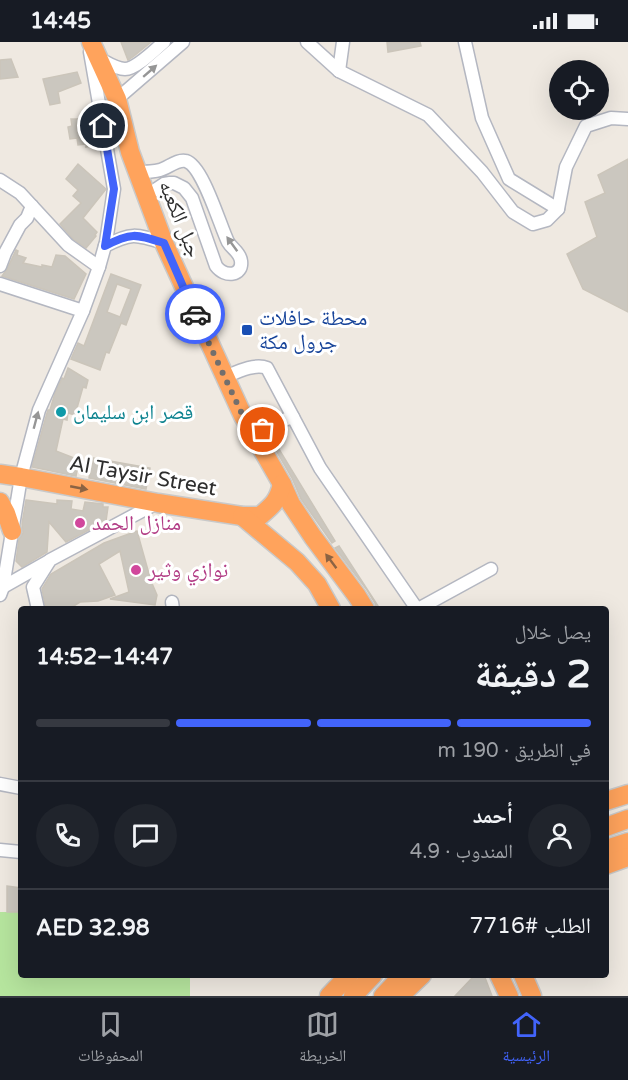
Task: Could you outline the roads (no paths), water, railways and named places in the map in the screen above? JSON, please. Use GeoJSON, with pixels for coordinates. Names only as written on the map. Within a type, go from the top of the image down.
{"type":"FeatureCollection","features":[{"type":"Feature","properties":{"kind":"highway","name":"جبل الكعبه"},"geometry":{"type":"LineString","coordinates":[[93,47],[117,99],[130,152],[164,243],[243,416],[291,504],[363,606]]}},
{"type":"Feature","properties":{"kind":"highway","name":"Al Taysir Street"},"geometry":{"type":"LineString","coordinates":[[0,474],[242,516],[297,562],[317,584],[329,606]]}},
{"type":"Feature","properties":{"kind":"highway"},"geometry":{"type":"LineString","coordinates":[[242,516],[260,516],[279,498],[282,484]]}},
{"type":"Feature","properties":{"kind":"highway"},"geometry":{"type":"LineString","coordinates":[[0,502],[6,513],[8,536]]}},
{"type":"Feature","properties":{"kind":"highway"},"geometry":{"type":"LineString","coordinates":[[609,800],[628,794]]}},
{"type":"Feature","properties":{"kind":"highway"},"geometry":{"type":"LineString","coordinates":[[609,862],[621,848]]}},
{"type":"Feature","properties":{"kind":"highway"},"geometry":{"type":"LineString","coordinates":[[329,996],[346,978]]}},
{"type":"Feature","properties":{"kind":"highway"},"geometry":{"type":"LineString","coordinates":[[352,996],[370,978]]}},
{"type":"Feature","properties":{"kind":"highway"},"geometry":{"type":"LineString","coordinates":[[383,996],[400,978]]}},
{"type":"Feature","properties":{"kind":"highway"},"geometry":{"type":"LineString","coordinates":[[400,996],[419,978]]}},
{"type":"Feature","properties":{"kind":"highway"},"geometry":{"type":"LineString","coordinates":[[500,978],[509,996]]}},
{"type":"Feature","properties":{"kind":"highway"},"geometry":{"type":"LineString","coordinates":[[524,978],[532,996]]}},
{"type":"Feature","properties":{"kind":"street"},"geometry":{"type":"LineString","coordinates":[[93,47],[125,69],[133,67],[164,42]]}},
{"type":"Feature","properties":{"kind":"street"},"geometry":{"type":"LineString","coordinates":[[117,99],[183,42]]}},
{"type":"Feature","properties":{"kind":"street"},"geometry":{"type":"LineString","coordinates":[[307,42],[339,71],[428,115],[482,172],[513,212],[533,224],[547,220],[558,209],[566,167],[586,126],[611,118],[628,119]]}},
{"type":"Feature","properties":{"kind":"street"},"geometry":{"type":"LineString","coordinates":[[339,71],[343,42]]}},
{"type":"Feature","properties":{"kind":"street"},"geometry":{"type":"LineString","coordinates":[[465,42],[482,118],[509,179],[558,209]]}},
{"type":"Feature","properties":{"kind":"street"},"geometry":{"type":"LineString","coordinates":[[1,591],[8,536],[39,410],[83,311],[105,246],[114,189],[93,47]]}},
{"type":"Feature","properties":{"kind":"street"},"geometry":{"type":"LineString","coordinates":[[137,172],[162,170],[180,161],[187,161],[198,171],[229,244],[238,253],[242,262],[236,273],[224,274],[216,267],[192,198],[184,188],[174,183],[164,184],[146,196]]}},
{"type":"Feature","properties":{"kind":"street"},"geometry":{"type":"LineString","coordinates":[[0,180],[20,193],[68,245],[99,267]]}},
{"type":"Feature","properties":{"kind":"street"},"geometry":{"type":"LineString","coordinates":[[0,266],[32,206]]}},
{"type":"Feature","properties":{"kind":"street"},"geometry":{"type":"LineString","coordinates":[[105,246],[134,235],[164,243]]}},
{"type":"Feature","properties":{"kind":"street"},"geometry":{"type":"LineString","coordinates":[[0,284],[83,311]]}},
{"type":"Feature","properties":{"kind":"street"},"geometry":{"type":"LineString","coordinates":[[225,377],[257,366],[267,368],[320,468],[415,606]]}},
{"type":"Feature","properties":{"kind":"street"},"geometry":{"type":"LineString","coordinates":[[256,439],[268,425],[293,417]]}},
{"type":"Feature","properties":{"kind":"street"},"geometry":{"type":"LineString","coordinates":[[1,591],[50,560],[158,503]]}},
{"type":"Feature","properties":{"kind":"street"},"geometry":{"type":"LineString","coordinates":[[37,606],[33,587],[50,560]]}},
{"type":"Feature","properties":{"kind":"street"},"geometry":{"type":"LineString","coordinates":[[423,606],[491,569]]}},
{"type":"Feature","properties":{"kind":"street"},"geometry":{"type":"LineString","coordinates":[[0,784],[18,787]]}},
{"type":"Feature","properties":{"kind":"street"},"geometry":{"type":"LineString","coordinates":[[0,850],[18,852]]}},
{"type":"Feature","properties":{"kind":"place","name":"محطة حافلات جرول مكة"},"geometry":{"type":"Point","coordinates":[247,330]}},
{"type":"Feature","properties":{"kind":"place","name":"قصر ابن سليمان"},"geometry":{"type":"Point","coordinates":[61,412]}},
{"type":"Feature","properties":{"kind":"place","name":"منازل الحمد"},"geometry":{"type":"Point","coordinates":[80,523]}},
{"type":"Feature","properties":{"kind":"place","name":"نوازي وثير"},"geometry":{"type":"Point","coordinates":[136,570]}}]}
